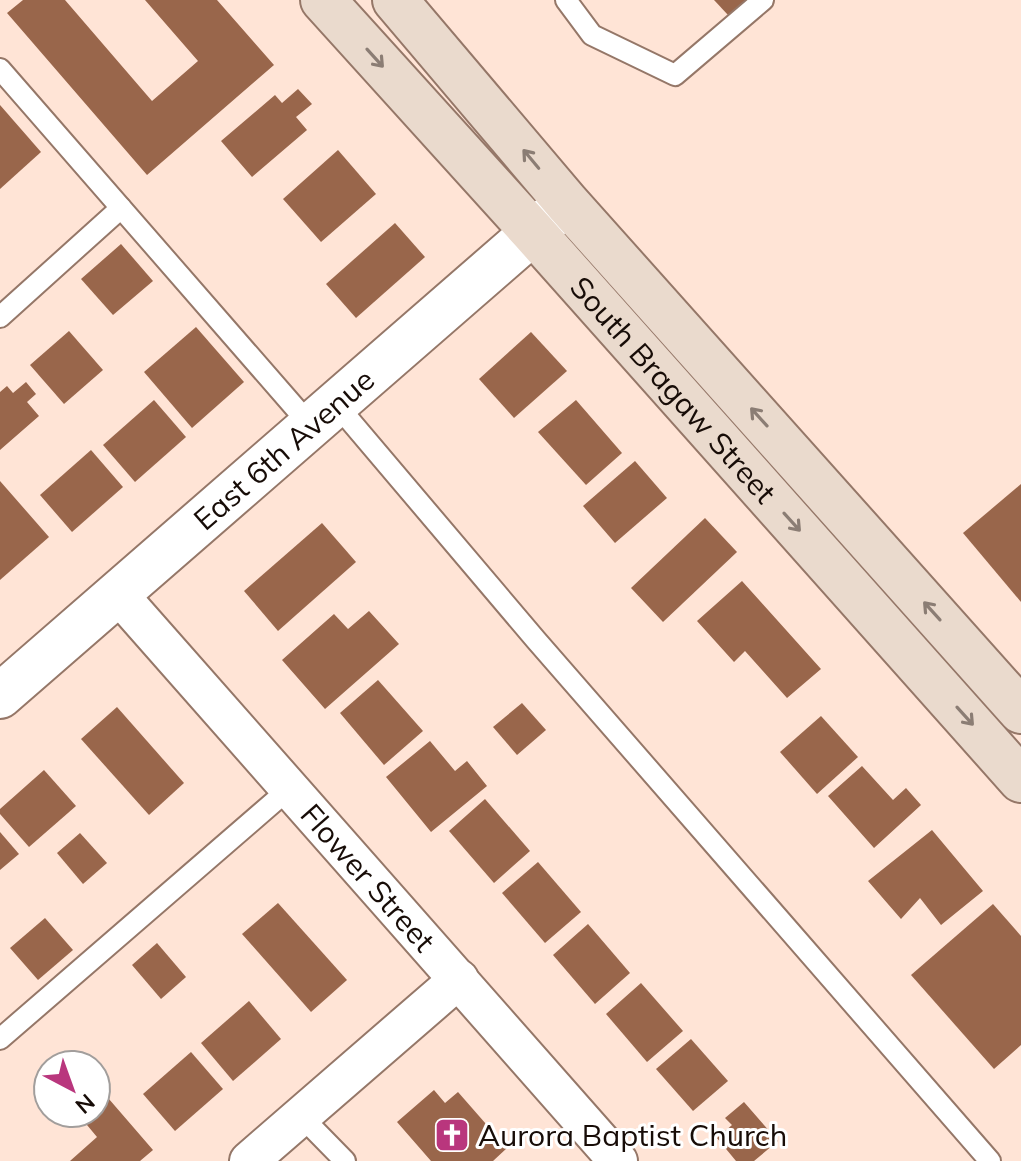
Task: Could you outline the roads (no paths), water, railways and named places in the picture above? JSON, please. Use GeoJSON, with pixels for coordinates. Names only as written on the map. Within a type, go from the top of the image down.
{"type":"FeatureCollection","features":[{"type":"Feature","properties":{"kind":"main road","name":"South Bragaw Street"},"geometry":{"type":"LineString","coordinates":[[323,0],[1021,780]]}},
{"type":"Feature","properties":{"kind":"main road","name":"South Bragaw Street"},"geometry":{"type":"LineString","coordinates":[[395,0],[567,203],[1021,711]]}},
{"type":"Feature","properties":{"kind":"street","name":"East 6th Avenue"},"geometry":{"type":"LineString","coordinates":[[0,696],[567,203]]}},
{"type":"Feature","properties":{"kind":"street","name":"Flower Street"},"geometry":{"type":"LineString","coordinates":[[118,594],[618,1161]]}},
{"type":"Feature","properties":{"kind":"street"},"geometry":{"type":"LineString","coordinates":[[249,1161],[459,979]]}},
{"type":"Feature","properties":{"kind":"lane"},"geometry":{"type":"LineString","coordinates":[[566,0],[592,35],[675,75],[763,0]]}},
{"type":"Feature","properties":{"kind":"lane"},"geometry":{"type":"LineString","coordinates":[[0,69],[121,208],[536,640],[990,1161]]}},
{"type":"Feature","properties":{"kind":"lane"},"geometry":{"type":"LineString","coordinates":[[0,317],[121,208]]}},
{"type":"Feature","properties":{"kind":"lane"},"geometry":{"type":"LineString","coordinates":[[0,1039],[290,788]]}},
{"type":"Feature","properties":{"kind":"lane"},"geometry":{"type":"LineString","coordinates":[[301,1116],[345,1161]]}},
{"type":"Feature","properties":{"kind":"place","name":"Aurora Baptist Church"},"geometry":{"type":"Point","coordinates":[452,1135]}}]}
